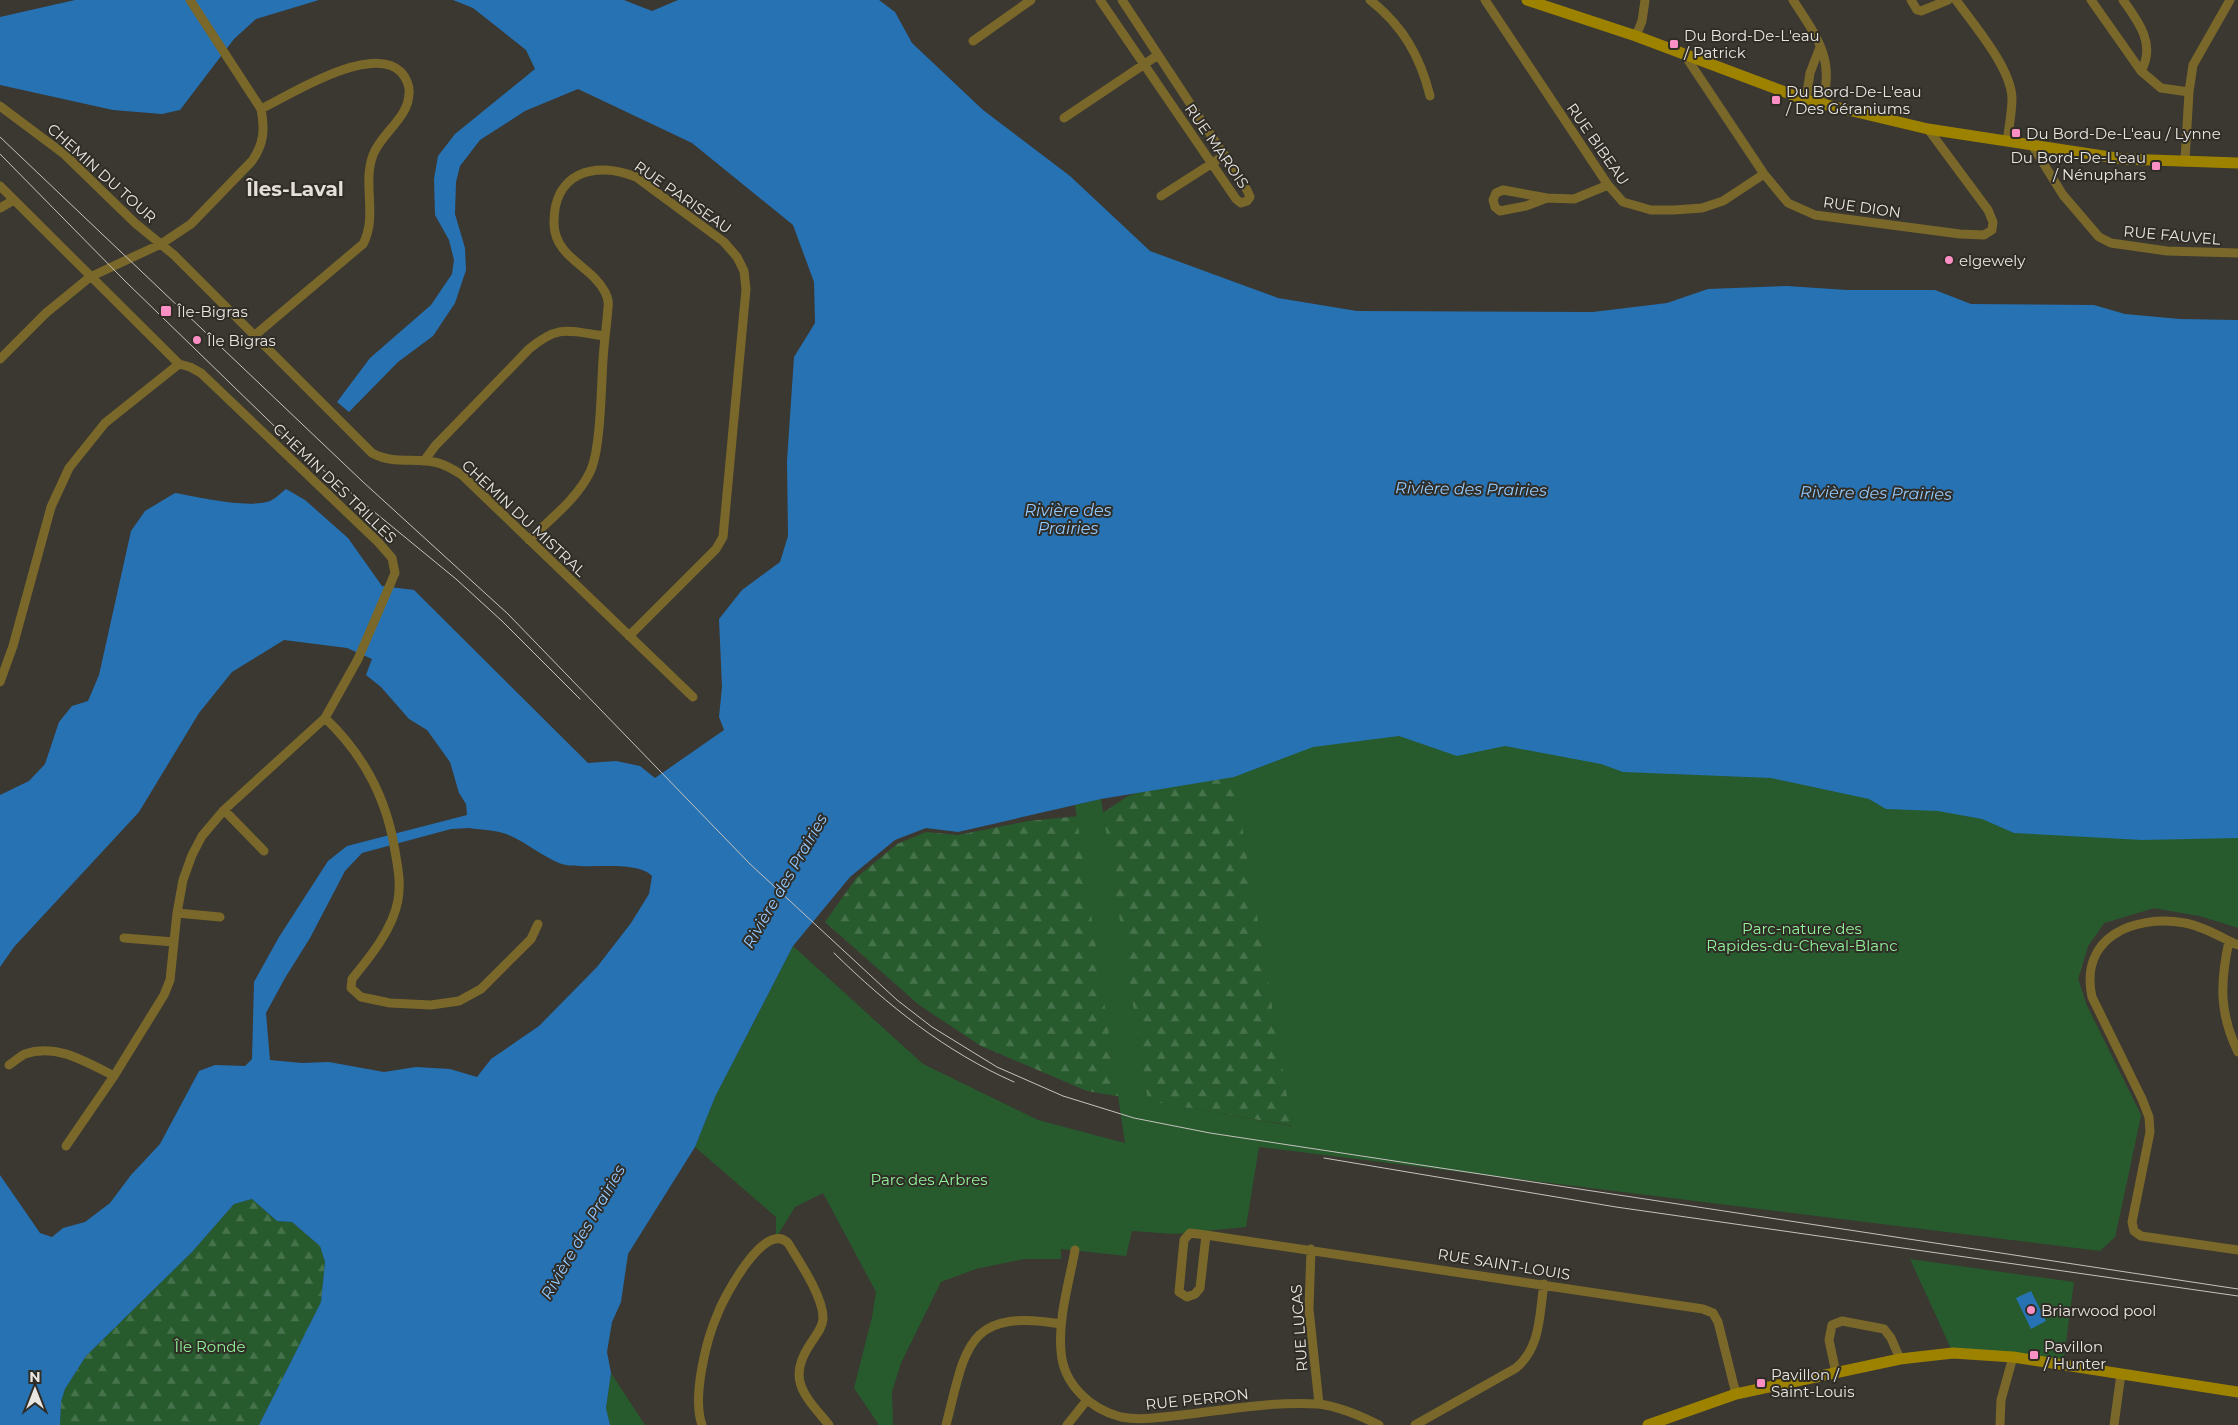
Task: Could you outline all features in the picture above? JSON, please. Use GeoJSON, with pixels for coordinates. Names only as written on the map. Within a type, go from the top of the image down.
{"type":"FeatureCollection","features":[{"type":"Feature","properties":{"kind":"street"},"geometry":{"type":"LineString","coordinates":[[190,0],[261,109],[316,81],[363,64],[389,64],[397,68],[404,75],[410,92],[402,114],[379,142],[373,155],[370,169],[371,220],[369,233],[364,244],[254,336]]}},
{"type":"Feature","properties":{"kind":"street"},"geometry":{"type":"LineString","coordinates":[[973,41],[1031,0]]}},
{"type":"Feature","properties":{"kind":"street","name":"RUE MAROIS"},"geometry":{"type":"LineString","coordinates":[[1100,0],[1236,199],[1241,203],[1247,201],[1250,197],[1247,190],[1122,0]]}},
{"type":"Feature","properties":{"kind":"street"},"geometry":{"type":"LineString","coordinates":[[1370,0],[1385,11],[1402,31],[1425,74],[1430,96]]}},
{"type":"Feature","properties":{"kind":"street","name":"RUE BIBEAU"},"geometry":{"type":"LineString","coordinates":[[1485,0],[1608,185],[1623,202],[1651,210],[1702,208],[1723,200],[1764,174]]}},
{"type":"Feature","properties":{"kind":"street"},"geometry":{"type":"LineString","coordinates":[[1527,0],[1636,36],[1806,100],[1928,129],[2123,158],[2238,163]]}},
{"type":"Feature","properties":{"kind":"street"},"geometry":{"type":"LineString","coordinates":[[1636,36],[1642,21],[1645,0]]}},
{"type":"Feature","properties":{"kind":"street"},"geometry":{"type":"LineString","coordinates":[[1792,0],[1814,32],[1824,52],[1827,74],[1820,104]]}},
{"type":"Feature","properties":{"kind":"street"},"geometry":{"type":"LineString","coordinates":[[1911,0],[1917,10],[1921,11],[1948,0]]}},
{"type":"Feature","properties":{"kind":"street"},"geometry":{"type":"LineString","coordinates":[[1956,0],[2009,79],[2012,97],[2007,141]]}},
{"type":"Feature","properties":{"kind":"street"},"geometry":{"type":"LineString","coordinates":[[2091,0],[2141,71],[2162,88],[2189,92]]}},
{"type":"Feature","properties":{"kind":"street"},"geometry":{"type":"LineString","coordinates":[[2123,0],[2139,22],[2147,40],[2147,61],[2141,71]]}},
{"type":"Feature","properties":{"kind":"street"},"geometry":{"type":"LineString","coordinates":[[2184,160],[2193,65],[2230,0]]}},
{"type":"Feature","properties":{"kind":"street"},"geometry":{"type":"LineString","coordinates":[[1806,100],[1810,73],[1820,47]]}},
{"type":"Feature","properties":{"kind":"street","name":"RUE DION"},"geometry":{"type":"LineString","coordinates":[[1684,54],[1764,174],[1788,202],[1815,215],[1960,234],[1984,235],[1992,230],[1993,222],[1988,210],[1928,129]]}},
{"type":"Feature","properties":{"kind":"street"},"geometry":{"type":"LineString","coordinates":[[1064,118],[1158,55]]}},
{"type":"Feature","properties":{"kind":"street","name":"CHEMIN DU TOUR"},"geometry":{"type":"LineString","coordinates":[[0,106],[64,154],[135,223],[161,244],[254,336]]}},
{"type":"Feature","properties":{"kind":"street","name":"CHEMIN DU TOUR"},"geometry":{"type":"LineString","coordinates":[[161,244],[191,224],[252,161],[260,150],[262,139],[264,123],[261,109]]}},
{"type":"Feature","properties":{"kind":"street","name":"RUE FAUVEL"},"geometry":{"type":"LineString","coordinates":[[2032,145],[2063,195],[2099,237],[2111,243],[2167,251],[2238,253]]}},
{"type":"Feature","properties":{"kind":"street"},"geometry":{"type":"LineString","coordinates":[[1161,196],[1225,155]]}},
{"type":"Feature","properties":{"kind":"street","name":"RUE PARISEAU"},"geometry":{"type":"LineString","coordinates":[[529,540],[581,489],[591,470],[596,450],[608,305],[607,294],[601,284],[566,254],[558,241],[554,227],[555,209],[560,194],[572,179],[597,168],[621,171],[636,177],[724,242],[737,257],[744,271],[746,289],[723,537],[716,549],[629,636]]}},
{"type":"Feature","properties":{"kind":"street"},"geometry":{"type":"LineString","coordinates":[[1547,198],[1526,206],[1500,211],[1495,207],[1493,200],[1496,193],[1504,190],[1547,198],[1574,198],[1608,185]]}},
{"type":"Feature","properties":{"kind":"street"},"geometry":{"type":"LineString","coordinates":[[0,186],[179,364],[105,423],[70,468],[51,507],[13,646],[0,682]]}},
{"type":"Feature","properties":{"kind":"street"},"geometry":{"type":"LineString","coordinates":[[0,208],[14,200]]}},
{"type":"Feature","properties":{"kind":"street"},"geometry":{"type":"LineString","coordinates":[[0,359],[41,317],[90,277],[161,244]]}},
{"type":"Feature","properties":{"kind":"street"},"geometry":{"type":"LineString","coordinates":[[424,460],[435,446],[529,349],[544,336],[555,332],[567,331],[604,336]]}},
{"type":"Feature","properties":{"kind":"street","name":"CHEMIN DU MISTRAL"},"geometry":{"type":"LineString","coordinates":[[254,336],[372,453],[382,458],[394,460],[424,460],[449,467],[462,475],[693,697]]}},
{"type":"Feature","properties":{"kind":"street","name":"CHEMIN DES TRILLES"},"geometry":{"type":"LineString","coordinates":[[66,1146],[114,1076],[164,995],[170,980],[177,912],[183,880],[192,855],[202,836],[224,810],[325,718],[358,659],[392,583],[395,566],[387,552],[201,373],[179,364]]}},
{"type":"Feature","properties":{"kind":"street"},"geometry":{"type":"LineString","coordinates":[[325,718],[340,732],[364,764],[377,787],[390,822],[400,878],[398,902],[391,922],[367,961],[352,979],[352,988],[361,997],[390,1003],[431,1005],[459,1001],[482,989],[531,939],[538,924]]}},
{"type":"Feature","properties":{"kind":"street"},"geometry":{"type":"LineString","coordinates":[[224,810],[264,851]]}},
{"type":"Feature","properties":{"kind":"street"},"geometry":{"type":"LineString","coordinates":[[177,912],[220,917]]}},
{"type":"Feature","properties":{"kind":"street"},"geometry":{"type":"LineString","coordinates":[[2238,1052],[2222,1006],[2222,987],[2234,943],[2188,924],[2162,920],[2146,922],[2120,930],[2102,943],[2090,967],[2088,980],[2092,997],[2149,1117],[2150,1132],[2132,1222],[2134,1230],[2141,1236],[2238,1250]]}},
{"type":"Feature","properties":{"kind":"street"},"geometry":{"type":"LineString","coordinates":[[124,938],[174,942]]}},
{"type":"Feature","properties":{"kind":"street"},"geometry":{"type":"LineString","coordinates":[[9,1065],[24,1054],[48,1050],[72,1055],[114,1076]]}},
{"type":"Feature","properties":{"kind":"street","name":"RUE SAINT-LOUIS"},"geometry":{"type":"LineString","coordinates":[[1206,1234],[1200,1288],[1195,1294],[1187,1297],[1179,1292],[1184,1240],[1190,1233],[1206,1234],[1311,1249],[1704,1309],[1713,1313],[1718,1322],[1736,1394]]}},
{"type":"Feature","properties":{"kind":"street"},"geometry":{"type":"LineString","coordinates":[[702,1425],[699,1416],[699,1386],[717,1314],[753,1255],[770,1240],[780,1238],[788,1243],[792,1249],[822,1310],[822,1325],[800,1360],[798,1370],[799,1382],[803,1391],[829,1425]]}},
{"type":"Feature","properties":{"kind":"street","name":"RUE LUCAS"},"geometry":{"type":"LineString","coordinates":[[1311,1249],[1309,1309],[1319,1404]]}},
{"type":"Feature","properties":{"kind":"street","name":"RUE PERRON"},"geometry":{"type":"LineString","coordinates":[[1075,1250],[1061,1324],[1061,1352],[1072,1385],[1087,1400],[1102,1410],[1121,1417],[1144,1419],[1269,1406],[1319,1404],[1361,1416],[1379,1425]]}},
{"type":"Feature","properties":{"kind":"street"},"geometry":{"type":"LineString","coordinates":[[1415,1425],[1516,1368],[1526,1360],[1535,1346],[1544,1284]]}},
{"type":"Feature","properties":{"kind":"street"},"geometry":{"type":"LineString","coordinates":[[946,1425],[963,1358],[975,1337],[990,1328],[1008,1321],[1022,1320],[1061,1324]]}},
{"type":"Feature","properties":{"kind":"street"},"geometry":{"type":"LineString","coordinates":[[1836,1373],[1829,1340],[1832,1326],[1842,1321],[1884,1330],[1891,1338],[1900,1359]]}},
{"type":"Feature","properties":{"kind":"street"},"geometry":{"type":"LineString","coordinates":[[1648,1425],[1736,1394],[1900,1359],[1953,1353],[2013,1357],[2238,1392]]}},
{"type":"Feature","properties":{"kind":"street"},"geometry":{"type":"LineString","coordinates":[[2000,1425],[2001,1400],[2013,1357]]}},
{"type":"Feature","properties":{"kind":"street"},"geometry":{"type":"LineString","coordinates":[[2114,1425],[2121,1374]]}},
{"type":"Feature","properties":{"kind":"street"},"geometry":{"type":"LineString","coordinates":[[1067,1425],[1087,1400]]}},
{"type":"Feature","properties":{"kind":"green space","name":"Parc-nature des Rapides-du-Cheval-Blanc"},"geometry":{"type":"Polygon","coordinates":[[[1324,639],[2238,684],[2238,928],[2200,916],[2154,908],[2104,923],[2088,946],[2078,978],[2086,1004],[2141,1115],[2115,1237],[2100,1251],[1259,1147],[1246,1227],[1174,1234],[1132,1231],[1126,1256],[1061,1249],[1061,1259],[1024,1259],[976,1269],[941,1282],[901,1363],[892,1392],[893,1425],[879,1425],[854,1388],[872,1317],[876,1292],[823,1193],[795,1207],[776,1238],[776,1217],[695,1147],[715,1097],[793,946],[923,1064],[1038,1120],[1125,1143],[1075,805],[1101,799],[1148,1101],[1292,1126],[1234,777],[1324,639]]]}},
{"type":"Feature","properties":{"kind":"green space"},"geometry":{"type":"Polygon","coordinates":[[[1207,771],[1771,778],[2238,928],[2200,916],[2154,908],[2104,923],[2088,946],[2078,979],[2086,1004],[2141,1115],[2115,1237],[1485,1158],[1087,1091],[981,1046],[919,1005],[825,922],[857,877],[897,844],[926,832],[958,835],[1028,821],[1101,814],[1128,796],[1207,771]]]}},
{"type":"Feature","properties":{"kind":"green space","name":"Île Ronde"},"geometry":{"type":"Polygon","coordinates":[[[252,1199],[277,1221],[292,1222],[320,1246],[325,1262],[321,1302],[259,1425],[60,1425],[61,1402],[65,1389],[86,1356],[192,1252],[234,1204],[252,1199]]]}},
{"type":"Feature","properties":{"kind":"green space"},"geometry":{"type":"Polygon","coordinates":[[[1910,1259],[2074,1282],[2063,1365],[1953,1353],[1910,1259]]]}},
{"type":"Feature","properties":{"kind":"green space"},"geometry":{"type":"Polygon","coordinates":[[[611,1373],[645,1425],[610,1425],[606,1408],[611,1373]]]}},
{"type":"Feature","properties":{"kind":"water"},"geometry":{"type":"Polygon","coordinates":[[[75,0],[319,0],[256,19],[234,39],[180,110],[162,114],[113,110],[0,85],[0,17],[75,0]]]}},
{"type":"Feature","properties":{"kind":"water","name":"Rivière des Prairies"},"geometry":{"type":"Polygon","coordinates":[[[453,0],[624,0],[652,11],[678,0],[879,0],[895,12],[912,43],[983,110],[1070,176],[1150,251],[1278,298],[1357,311],[1593,312],[1667,303],[1708,289],[1787,286],[1847,290],[1935,290],[1971,304],[2094,305],[2125,314],[2180,319],[2238,320],[2238,838],[2142,840],[2014,833],[1982,819],[1938,811],[1886,809],[1869,799],[1771,778],[1623,772],[1601,764],[1505,746],[1457,756],[1399,736],[1313,747],[1234,777],[1101,799],[958,832],[926,828],[895,840],[850,877],[793,946],[715,1097],[695,1147],[628,1254],[621,1302],[612,1322],[607,1352],[611,1373],[606,1408],[610,1425],[259,1425],[321,1302],[325,1262],[320,1246],[292,1222],[277,1221],[252,1199],[234,1204],[192,1252],[86,1356],[65,1389],[61,1402],[60,1425],[0,1425],[0,1175],[40,1233],[52,1237],[63,1228],[85,1222],[110,1203],[131,1175],[160,1144],[199,1071],[215,1065],[245,1066],[252,1059],[254,982],[279,937],[328,861],[347,846],[467,815],[466,804],[459,793],[450,762],[427,730],[409,719],[381,687],[366,675],[372,659],[347,648],[284,640],[232,672],[199,713],[139,812],[14,947],[0,967],[0,795],[29,781],[45,764],[59,722],[72,706],[88,701],[99,675],[131,531],[145,511],[175,493],[223,502],[249,504],[270,501],[286,489],[305,500],[348,538],[382,586],[414,590],[588,763],[616,761],[640,766],[655,778],[724,730],[719,717],[722,687],[719,619],[742,590],[780,562],[788,536],[787,461],[794,357],[815,323],[814,282],[793,225],[692,143],[578,89],[525,111],[480,140],[460,166],[456,182],[455,214],[465,248],[466,270],[455,303],[433,336],[398,362],[349,412],[337,402],[370,358],[431,305],[452,274],[454,260],[449,240],[435,215],[434,179],[438,156],[455,134],[535,69],[526,50],[473,8],[453,0]],[[469,828],[451,829],[362,853],[345,871],[310,938],[266,1013],[270,1060],[302,1063],[329,1062],[384,1072],[416,1067],[450,1069],[477,1077],[491,1059],[539,1026],[597,967],[631,923],[649,894],[652,876],[645,871],[612,866],[566,865],[553,860],[506,834],[469,828]]]}},
{"type":"Feature","properties":{"kind":"water","name":"Briarwood pool"},"geometry":{"type":"Polygon","coordinates":[[[2031,1291],[2046,1321],[2031,1329],[2016,1298],[2031,1291]]]}},
{"type":"Feature","properties":{"kind":"tram line"},"geometry":{"type":"LineString","coordinates":[[0,137],[362,481],[508,614],[750,864],[897,1000],[932,1027],[997,1067],[1063,1096],[1134,1118],[1210,1133],[2238,1289]]}},
{"type":"Feature","properties":{"kind":"tram line"},"geometry":{"type":"LineString","coordinates":[[0,154],[125,281],[300,451],[456,579],[502,621],[580,699]]}},
{"type":"Feature","properties":{"kind":"tram line"},"geometry":{"type":"LineString","coordinates":[[834,953],[875,991],[918,1026],[941,1042],[1014,1082]]}},
{"type":"Feature","properties":{"kind":"tram line"},"geometry":{"type":"LineString","coordinates":[[1324,1158],[1616,1207],[2238,1296]]}},
{"type":"Feature","properties":{"kind":"place","name":"Du Bord-De-L'eau / Patrick"},"geometry":{"type":"Point","coordinates":[1674,44]}},
{"type":"Feature","properties":{"kind":"place","name":"Du Bord-De-L'eau / Des Géraniums"},"geometry":{"type":"Point","coordinates":[1776,100]}},
{"type":"Feature","properties":{"kind":"place","name":"Du Bord-De-L'eau / Lynne"},"geometry":{"type":"Point","coordinates":[2016,133]}},
{"type":"Feature","properties":{"kind":"place","name":"Du Bord-De-L'eau / Nénuphars"},"geometry":{"type":"Point","coordinates":[2156,166]}},
{"type":"Feature","properties":{"kind":"place","name":"elgewely"},"geometry":{"type":"Point","coordinates":[1949,260]}},
{"type":"Feature","properties":{"kind":"place","name":"Île-Bigras"},"geometry":{"type":"Point","coordinates":[166,311]}},
{"type":"Feature","properties":{"kind":"place","name":"Île Bigras"},"geometry":{"type":"Point","coordinates":[197,340]}},
{"type":"Feature","properties":{"kind":"place","name":"Briarwood pool"},"geometry":{"type":"Point","coordinates":[2031,1310]}},
{"type":"Feature","properties":{"kind":"place","name":"Pavillon / Hunter"},"geometry":{"type":"Point","coordinates":[2034,1355]}},
{"type":"Feature","properties":{"kind":"place","name":"Pavillon / Saint-Louis"},"geometry":{"type":"Point","coordinates":[1761,1383]}},
{"type":"Feature","properties":{"kind":"district","name":"Îles-Laval"},"geometry":{"type":"Point","coordinates":[295,189]}},
{"type":"Feature","properties":{"kind":"park label","name":"Parc des Arbres"},"geometry":{"type":"Point","coordinates":[929,1179]}}]}
